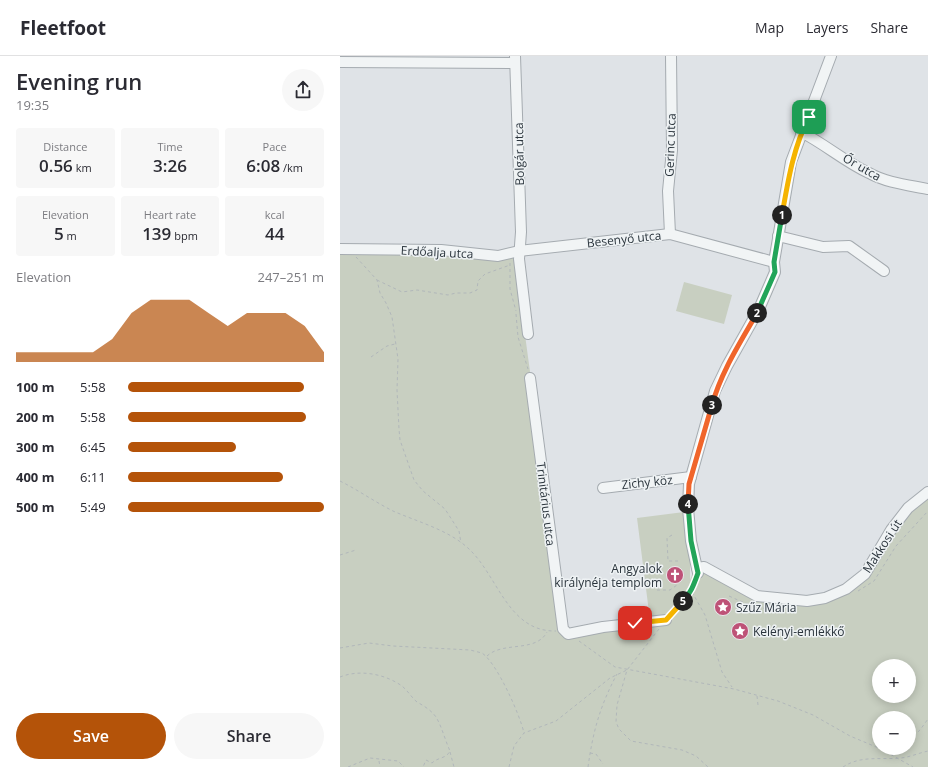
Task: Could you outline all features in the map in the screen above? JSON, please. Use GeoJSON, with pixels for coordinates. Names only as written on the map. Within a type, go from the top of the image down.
{"type":"FeatureCollection","features":[{"type":"Feature","properties":{"kind":"street","name":"Gerinc utca"},"geometry":{"type":"LineString","coordinates":[[670,234],[668,191],[672,150],[671,56]]}},
{"type":"Feature","properties":{"kind":"street"},"geometry":{"type":"LineString","coordinates":[[698,571],[693,558],[688,514],[689,484],[715,391],[766,294],[775,272],[774,262],[791,162],[801,132],[809,117],[831,56]]}},
{"type":"Feature","properties":{"kind":"street"},"geometry":{"type":"LineString","coordinates":[[340,62],[515,60]]}},
{"type":"Feature","properties":{"kind":"street","name":"Bolgár utca"},"geometry":{"type":"LineString","coordinates":[[515,60],[517,71],[521,225],[519,251]]}},
{"type":"Feature","properties":{"kind":"street","name":"Őr utca"},"geometry":{"type":"LineString","coordinates":[[801,132],[821,142],[868,173],[886,180],[928,189]]}},
{"type":"Feature","properties":{"kind":"street","name":"Besenyő utca"},"geometry":{"type":"LineString","coordinates":[[519,251],[670,234],[774,262]]}},
{"type":"Feature","properties":{"kind":"street"},"geometry":{"type":"LineString","coordinates":[[778,236],[823,247],[849,246],[884,271]]}},
{"type":"Feature","properties":{"kind":"street","name":"Erdőalja utca"},"geometry":{"type":"LineString","coordinates":[[340,249],[441,250],[498,256],[519,251]]}},
{"type":"Feature","properties":{"kind":"street"},"geometry":{"type":"LineString","coordinates":[[519,251],[519,264],[528,334]]}},
{"type":"Feature","properties":{"kind":"street","name":"Trinitárius utca"},"geometry":{"type":"LineString","coordinates":[[530,378],[566,632]]}},
{"type":"Feature","properties":{"kind":"street","name":"Zichy köz"},"geometry":{"type":"LineString","coordinates":[[602,488],[692,477]]}},
{"type":"Feature","properties":{"kind":"street","name":"Makkosi út"},"geometry":{"type":"LineString","coordinates":[[698,571],[704,567],[757,596],[807,600],[825,598],[846,589],[865,574],[891,530],[908,508],[928,492]]}},
{"type":"Feature","properties":{"kind":"street"},"geometry":{"type":"LineString","coordinates":[[566,632],[666,620]]}},
{"type":"Feature","properties":{"kind":"path"},"geometry":{"type":"LineString","coordinates":[[353,249],[357,260],[377,280],[400,292],[417,290],[448,295],[456,293],[470,293],[477,290],[478,281],[488,272],[510,265]]}},
{"type":"Feature","properties":{"kind":"path"},"geometry":{"type":"LineString","coordinates":[[377,280],[380,293],[390,312],[395,344],[398,366],[397,390],[400,440],[414,480],[423,491],[445,509],[459,532],[460,543]]}},
{"type":"Feature","properties":{"kind":"path"},"geometry":{"type":"LineString","coordinates":[[371,357],[388,346],[395,344]]}},
{"type":"Feature","properties":{"kind":"path"},"geometry":{"type":"LineString","coordinates":[[340,481],[374,501],[445,533],[460,543],[476,557],[519,618],[528,625],[548,631],[566,632],[615,667],[734,688],[757,695],[813,715],[850,736],[872,746]]}},
{"type":"Feature","properties":{"kind":"path"},"geometry":{"type":"LineString","coordinates":[[854,593],[874,581],[896,546],[928,511]]}},
{"type":"Feature","properties":{"kind":"path"},"geometry":{"type":"LineString","coordinates":[[672,535],[667,538],[668,562],[678,561]]}},
{"type":"Feature","properties":{"kind":"path"},"geometry":{"type":"LineString","coordinates":[[340,555],[356,550]]}},
{"type":"Feature","properties":{"kind":"path"},"geometry":{"type":"LineString","coordinates":[[698,571],[693,582],[692,590],[666,620],[627,670],[615,715],[619,729],[631,741],[682,750],[696,756],[708,767]]}},
{"type":"Feature","properties":{"kind":"path"},"geometry":{"type":"LineString","coordinates":[[656,584],[657,590],[670,590],[677,585]]}},
{"type":"Feature","properties":{"kind":"path"},"geometry":{"type":"LineString","coordinates":[[692,590],[705,615],[724,677],[728,684],[734,688]]}},
{"type":"Feature","properties":{"kind":"path"},"geometry":{"type":"LineString","coordinates":[[729,596],[765,610],[805,609]]}},
{"type":"Feature","properties":{"kind":"path"},"geometry":{"type":"LineString","coordinates":[[487,656],[495,651],[536,642],[543,638],[548,631]]}},
{"type":"Feature","properties":{"kind":"path"},"geometry":{"type":"LineString","coordinates":[[340,648],[369,643],[480,652],[487,656],[516,709],[524,733]]}},
{"type":"Feature","properties":{"kind":"path"},"geometry":{"type":"LineString","coordinates":[[509,767],[514,746],[524,733],[556,720],[617,674],[627,670]]}},
{"type":"Feature","properties":{"kind":"path"},"geometry":{"type":"LineString","coordinates":[[340,677],[350,674],[367,673],[382,677],[402,687],[436,717],[450,752],[454,767]]}},
{"type":"Feature","properties":{"kind":"path"},"geometry":{"type":"LineString","coordinates":[[588,767],[593,732],[605,697],[617,674]]}},
{"type":"Feature","properties":{"kind":"path"},"geometry":{"type":"LineString","coordinates":[[757,695],[758,706]]}},
{"type":"Feature","properties":{"kind":"path"},"geometry":{"type":"LineString","coordinates":[[916,734],[928,719]]}},
{"type":"Feature","properties":{"kind":"path"},"geometry":{"type":"LineString","coordinates":[[843,767],[853,761],[864,759],[898,758],[928,751]]}},
{"type":"Feature","properties":{"kind":"path"},"geometry":{"type":"LineString","coordinates":[[423,767],[426,760],[432,763],[436,759],[446,756],[450,752]]}},
{"type":"Feature","properties":{"kind":"path"},"geometry":{"type":"LineString","coordinates":[[590,753],[596,754],[603,764]]}},
{"type":"Feature","properties":{"kind":"path"},"geometry":{"type":"LineString","coordinates":[[893,755],[913,767]]}},
{"type":"Feature","properties":{"kind":"path"},"geometry":{"type":"LineString","coordinates":[[348,767],[370,758],[398,761],[404,767]]}},
{"type":"Feature","properties":{"kind":"path"},"geometry":{"type":"LineString","coordinates":[[379,760],[380,767]]}},
{"type":"Feature","properties":{"kind":"shaded area"},"geometry":{"type":"Polygon","coordinates":[[[340,249],[514,254],[565,629],[650,620],[637,518],[684,512],[690,557],[690,580],[695,567],[753,597],[807,603],[862,581],[909,510],[928,495],[928,767],[340,767],[340,249]]]}},
{"type":"Feature","properties":{"kind":"shaded area"},"geometry":{"type":"Polygon","coordinates":[[[684,282],[732,295],[724,324],[676,311],[684,282]]]}},
{"type":"Feature","properties":{"kind":"place","name":"Angyalok királynéja templom"},"geometry":{"type":"Point","coordinates":[675,575]}},
{"type":"Feature","properties":{"kind":"place","name":"Szűz Mária"},"geometry":{"type":"Point","coordinates":[723,607]}},
{"type":"Feature","properties":{"kind":"place","name":"Kelényi-emlékkő"},"geometry":{"type":"Point","coordinates":[740,631]}},
{"type":"Feature","properties":{"kind":"route"},"geometry":{"type":"LineString","coordinates":[[635,623],[666,620],[689,595],[692,590],[693,582],[697,576],[698,573],[696,563],[693,558],[688,514],[689,484],[715,391],[727,366],[759,309],[775,272],[774,262],[791,162],[801,132],[809,117]]}}]}
